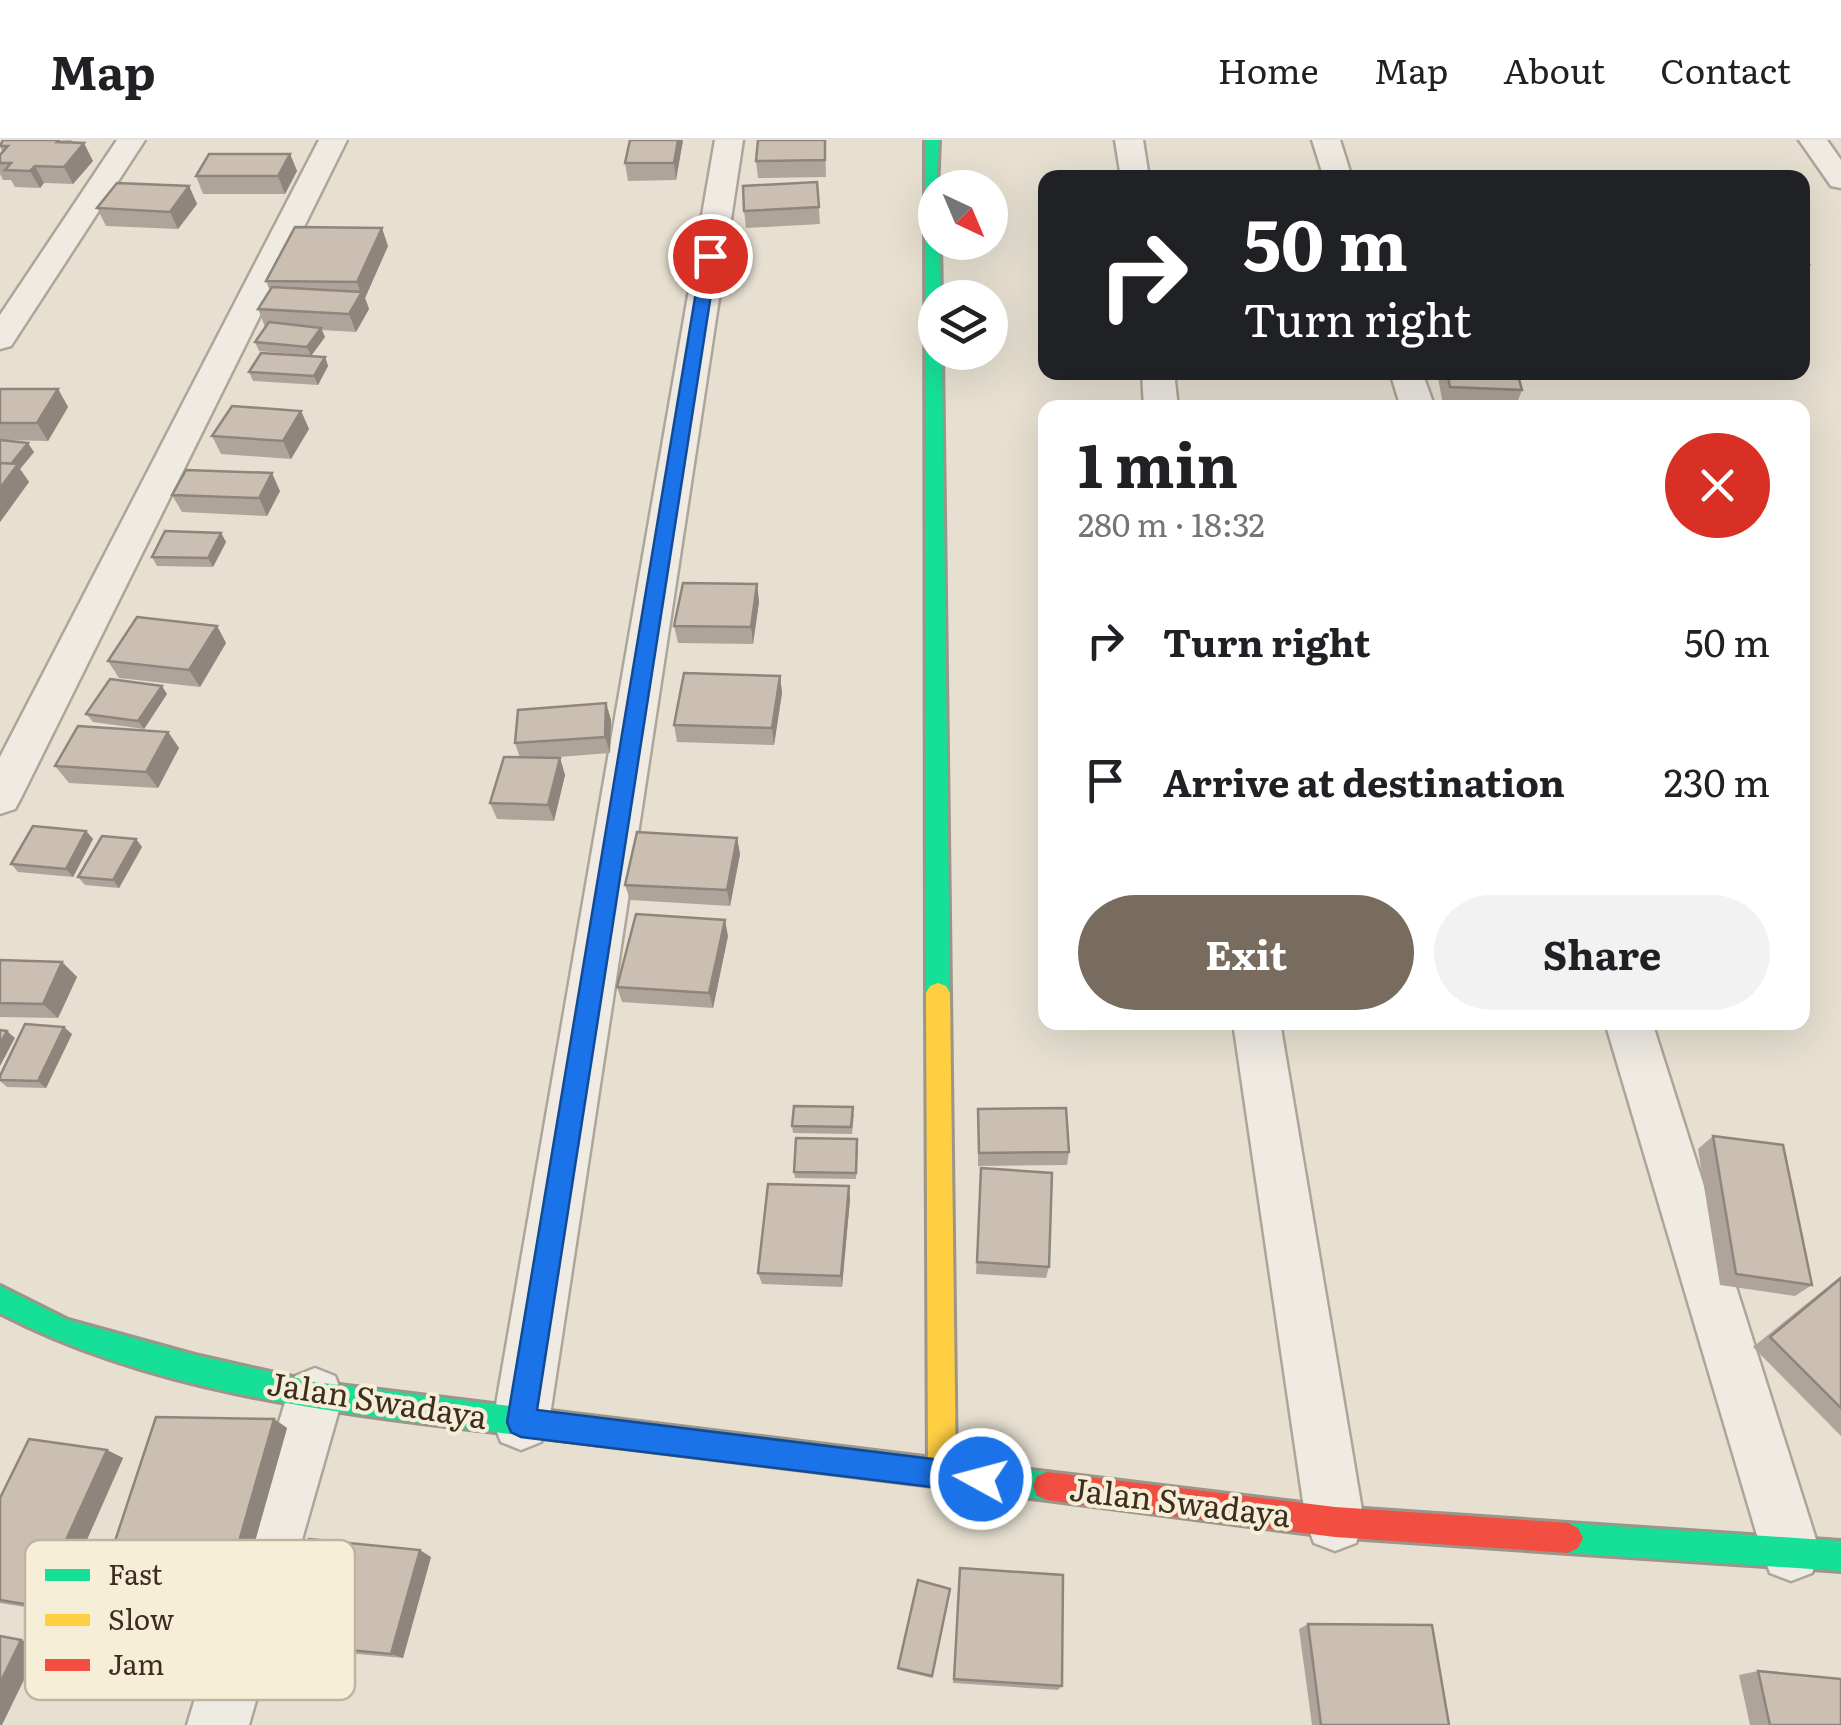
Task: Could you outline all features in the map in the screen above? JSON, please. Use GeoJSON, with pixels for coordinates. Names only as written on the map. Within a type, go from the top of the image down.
{"type":"FeatureCollection","features":[{"type":"Feature","properties":{"kind":"street"},"geometry":{"type":"LineString","coordinates":[[0,338],[130,140]]}},
{"type":"Feature","properties":{"kind":"street"},"geometry":{"type":"LineString","coordinates":[[0,798],[332,140]]}},
{"type":"Feature","properties":{"kind":"street"},"geometry":{"type":"LineString","coordinates":[[521,1422],[729,140]]}},
{"type":"Feature","properties":{"kind":"street"},"geometry":{"type":"LineString","coordinates":[[932,140],[942,1474]]}},
{"type":"Feature","properties":{"kind":"street"},"geometry":{"type":"LineString","coordinates":[[1129,140],[1134,170]]}},
{"type":"Feature","properties":{"kind":"street"},"geometry":{"type":"LineString","coordinates":[[1326,140],[1335,170]]}},
{"type":"Feature","properties":{"kind":"street"},"geometry":{"type":"LineString","coordinates":[[1813,140],[1841,180]]}},
{"type":"Feature","properties":{"kind":"street"},"geometry":{"type":"LineString","coordinates":[[1257,1030],[1335,1522]]}},
{"type":"Feature","properties":{"kind":"street"},"geometry":{"type":"LineString","coordinates":[[1631,1030],[1816,1554]]}},
{"type":"Feature","properties":{"kind":"street","name":"Jalan Swadaya"},"geometry":{"type":"LineString","coordinates":[[1,1302],[64,1332],[196,1369],[315,1396],[1335,1522],[1816,1554]]}},
{"type":"Feature","properties":{"kind":"street"},"geometry":{"type":"LineString","coordinates":[[273,1540],[315,1396]]}},
{"type":"Feature","properties":{"kind":"street"},"geometry":{"type":"LineString","coordinates":[[218,1725],[225,1700]]}},
{"type":"Feature","properties":{"kind":"building"},"geometry":{"type":"Polygon","coordinates":[[[3,140],[84,143],[64,167],[35,166],[30,171],[5,170],[11,163],[0,163],[0,155],[8,146],[0,146],[3,140]]]}},
{"type":"Feature","properties":{"kind":"building"},"geometry":{"type":"Polygon","coordinates":[[[630,140],[678,140],[674,163],[625,163],[630,140]]]}},
{"type":"Feature","properties":{"kind":"building"},"geometry":{"type":"Polygon","coordinates":[[[758,140],[825,140],[825,160],[756,161],[758,140]]]}},
{"type":"Feature","properties":{"kind":"building"},"geometry":{"type":"Polygon","coordinates":[[[209,154],[290,154],[278,176],[196,176],[209,154]]]}},
{"type":"Feature","properties":{"kind":"building"},"geometry":{"type":"Polygon","coordinates":[[[817,182],[819,207],[744,211],[743,186],[817,182]]]}},
{"type":"Feature","properties":{"kind":"building"},"geometry":{"type":"Polygon","coordinates":[[[117,183],[189,186],[170,212],[97,208],[117,183]]]}},
{"type":"Feature","properties":{"kind":"building"},"geometry":{"type":"Polygon","coordinates":[[[295,227],[382,228],[357,282],[266,281],[295,227]]]}},
{"type":"Feature","properties":{"kind":"building"},"geometry":{"type":"Polygon","coordinates":[[[272,287],[362,292],[349,314],[258,309],[272,287]]]}},
{"type":"Feature","properties":{"kind":"building"},"geometry":{"type":"Polygon","coordinates":[[[269,322],[321,328],[307,347],[255,342],[269,322]]]}},
{"type":"Feature","properties":{"kind":"building"},"geometry":{"type":"Polygon","coordinates":[[[261,353],[325,357],[314,376],[249,372],[261,353]]]}},
{"type":"Feature","properties":{"kind":"building"},"geometry":{"type":"Polygon","coordinates":[[[1449,380],[1519,380],[1522,390],[1450,387],[1449,380]]]}},
{"type":"Feature","properties":{"kind":"building"},"geometry":{"type":"Polygon","coordinates":[[[0,389],[58,389],[37,423],[0,423],[0,389]]]}},
{"type":"Feature","properties":{"kind":"building"},"geometry":{"type":"Polygon","coordinates":[[[232,406],[301,411],[283,441],[212,436],[232,406]]]}},
{"type":"Feature","properties":{"kind":"building"},"geometry":{"type":"Polygon","coordinates":[[[0,440],[28,443],[11,464],[0,463],[0,440]]]}},
{"type":"Feature","properties":{"kind":"building"},"geometry":{"type":"Polygon","coordinates":[[[0,463],[18,464],[0,488],[0,463]]]}},
{"type":"Feature","properties":{"kind":"building"},"geometry":{"type":"Polygon","coordinates":[[[186,470],[272,473],[259,498],[172,495],[186,470]]]}},
{"type":"Feature","properties":{"kind":"building"},"geometry":{"type":"Polygon","coordinates":[[[165,531],[221,533],[208,558],[152,557],[165,531]]]}},
{"type":"Feature","properties":{"kind":"building"},"geometry":{"type":"Polygon","coordinates":[[[683,583],[757,584],[751,627],[674,626],[683,583]]]}},
{"type":"Feature","properties":{"kind":"building"},"geometry":{"type":"Polygon","coordinates":[[[137,617],[217,626],[189,670],[108,661],[137,617]]]}},
{"type":"Feature","properties":{"kind":"building"},"geometry":{"type":"Polygon","coordinates":[[[684,673],[780,676],[772,728],[674,725],[684,673]]]}},
{"type":"Feature","properties":{"kind":"building"},"geometry":{"type":"Polygon","coordinates":[[[110,679],[162,686],[138,721],[86,714],[110,679]]]}},
{"type":"Feature","properties":{"kind":"building"},"geometry":{"type":"Polygon","coordinates":[[[606,703],[605,737],[515,743],[518,710],[606,703]]]}},
{"type":"Feature","properties":{"kind":"building"},"geometry":{"type":"Polygon","coordinates":[[[78,726],[168,732],[146,772],[55,766],[78,726]]]}},
{"type":"Feature","properties":{"kind":"building"},"geometry":{"type":"Polygon","coordinates":[[[504,757],[560,758],[548,805],[490,803],[504,757]]]}},
{"type":"Feature","properties":{"kind":"building"},"geometry":{"type":"Polygon","coordinates":[[[33,826],[86,831],[66,869],[11,864],[33,826]]]}},
{"type":"Feature","properties":{"kind":"building"},"geometry":{"type":"Polygon","coordinates":[[[637,832],[737,838],[727,890],[625,885],[637,832]]]}},
{"type":"Feature","properties":{"kind":"building"},"geometry":{"type":"Polygon","coordinates":[[[102,836],[136,839],[113,880],[78,877],[102,836]]]}},
{"type":"Feature","properties":{"kind":"building"},"geometry":{"type":"Polygon","coordinates":[[[636,914],[725,920],[709,993],[617,987],[636,914]]]}},
{"type":"Feature","properties":{"kind":"building"},"geometry":{"type":"Polygon","coordinates":[[[0,960],[62,962],[43,1004],[0,1003],[0,960]]]}},
{"type":"Feature","properties":{"kind":"building"},"geometry":{"type":"Polygon","coordinates":[[[25,1024],[64,1027],[38,1081],[0,1080],[0,1076],[25,1024]]]}},
{"type":"Feature","properties":{"kind":"building"},"geometry":{"type":"Polygon","coordinates":[[[794,1106],[853,1107],[851,1127],[792,1126],[794,1106]]]}},
{"type":"Feature","properties":{"kind":"building"},"geometry":{"type":"Polygon","coordinates":[[[1066,1108],[1069,1152],[979,1153],[978,1109],[1066,1108]]]}},
{"type":"Feature","properties":{"kind":"building"},"geometry":{"type":"Polygon","coordinates":[[[1713,1136],[1783,1145],[1812,1285],[1736,1274],[1713,1136]]]}},
{"type":"Feature","properties":{"kind":"building"},"geometry":{"type":"Polygon","coordinates":[[[796,1138],[857,1139],[856,1173],[794,1172],[796,1138]]]}},
{"type":"Feature","properties":{"kind":"building"},"geometry":{"type":"Polygon","coordinates":[[[981,1168],[1052,1173],[1049,1267],[977,1262],[981,1168]]]}},
{"type":"Feature","properties":{"kind":"building"},"geometry":{"type":"Polygon","coordinates":[[[768,1184],[849,1186],[841,1276],[758,1273],[768,1184]]]}},
{"type":"Feature","properties":{"kind":"building"},"geometry":{"type":"Polygon","coordinates":[[[1841,1278],[1841,1408],[1770,1337],[1841,1278]]]}},
{"type":"Feature","properties":{"kind":"building"},"geometry":{"type":"Polygon","coordinates":[[[156,1417],[274,1419],[239,1540],[115,1540],[156,1417]]]}},
{"type":"Feature","properties":{"kind":"building"},"geometry":{"type":"Polygon","coordinates":[[[29,1439],[107,1450],[66,1540],[25,1540],[25,1604],[0,1600],[0,1498],[29,1439]]]}},
{"type":"Feature","properties":{"kind":"building"},"geometry":{"type":"Polygon","coordinates":[[[355,1544],[420,1550],[391,1654],[355,1651],[355,1544]]]}},
{"type":"Feature","properties":{"kind":"building"},"geometry":{"type":"Polygon","coordinates":[[[960,1568],[1063,1575],[1062,1686],[954,1679],[960,1568]]]}},
{"type":"Feature","properties":{"kind":"building"},"geometry":{"type":"Polygon","coordinates":[[[918,1580],[950,1589],[932,1676],[898,1668],[918,1580]]]}},
{"type":"Feature","properties":{"kind":"building"},"geometry":{"type":"Polygon","coordinates":[[[1308,1624],[1432,1625],[1449,1725],[1321,1725],[1308,1624]]]}},
{"type":"Feature","properties":{"kind":"building"},"geometry":{"type":"Polygon","coordinates":[[[0,1636],[21,1640],[0,1683],[0,1636]]]}},
{"type":"Feature","properties":{"kind":"building"},"geometry":{"type":"Polygon","coordinates":[[[1758,1671],[1841,1679],[1841,1725],[1770,1725],[1758,1671]]]}},
{"type":"Feature","properties":{"kind":"traffic: fast"},"geometry":{"type":"LineString","coordinates":[[932,140],[938,993]]}},
{"type":"Feature","properties":{"kind":"traffic: fast"},"geometry":{"type":"LineString","coordinates":[[0,1299],[64,1332],[195,1369],[315,1396],[1047,1486]]}},
{"type":"Feature","properties":{"kind":"traffic: fast"},"geometry":{"type":"LineString","coordinates":[[1568,1538],[1841,1556]]}},
{"type":"Feature","properties":{"kind":"traffic: slow"},"geometry":{"type":"LineString","coordinates":[[938,993],[942,1474]]}},
{"type":"Feature","properties":{"kind":"traffic: jam"},"geometry":{"type":"LineString","coordinates":[[1047,1486],[1335,1522],[1568,1538]]}},
{"type":"Feature","properties":{"kind":"route"},"geometry":{"type":"LineString","coordinates":[[710,256],[521,1422],[981,1479]]}}]}
